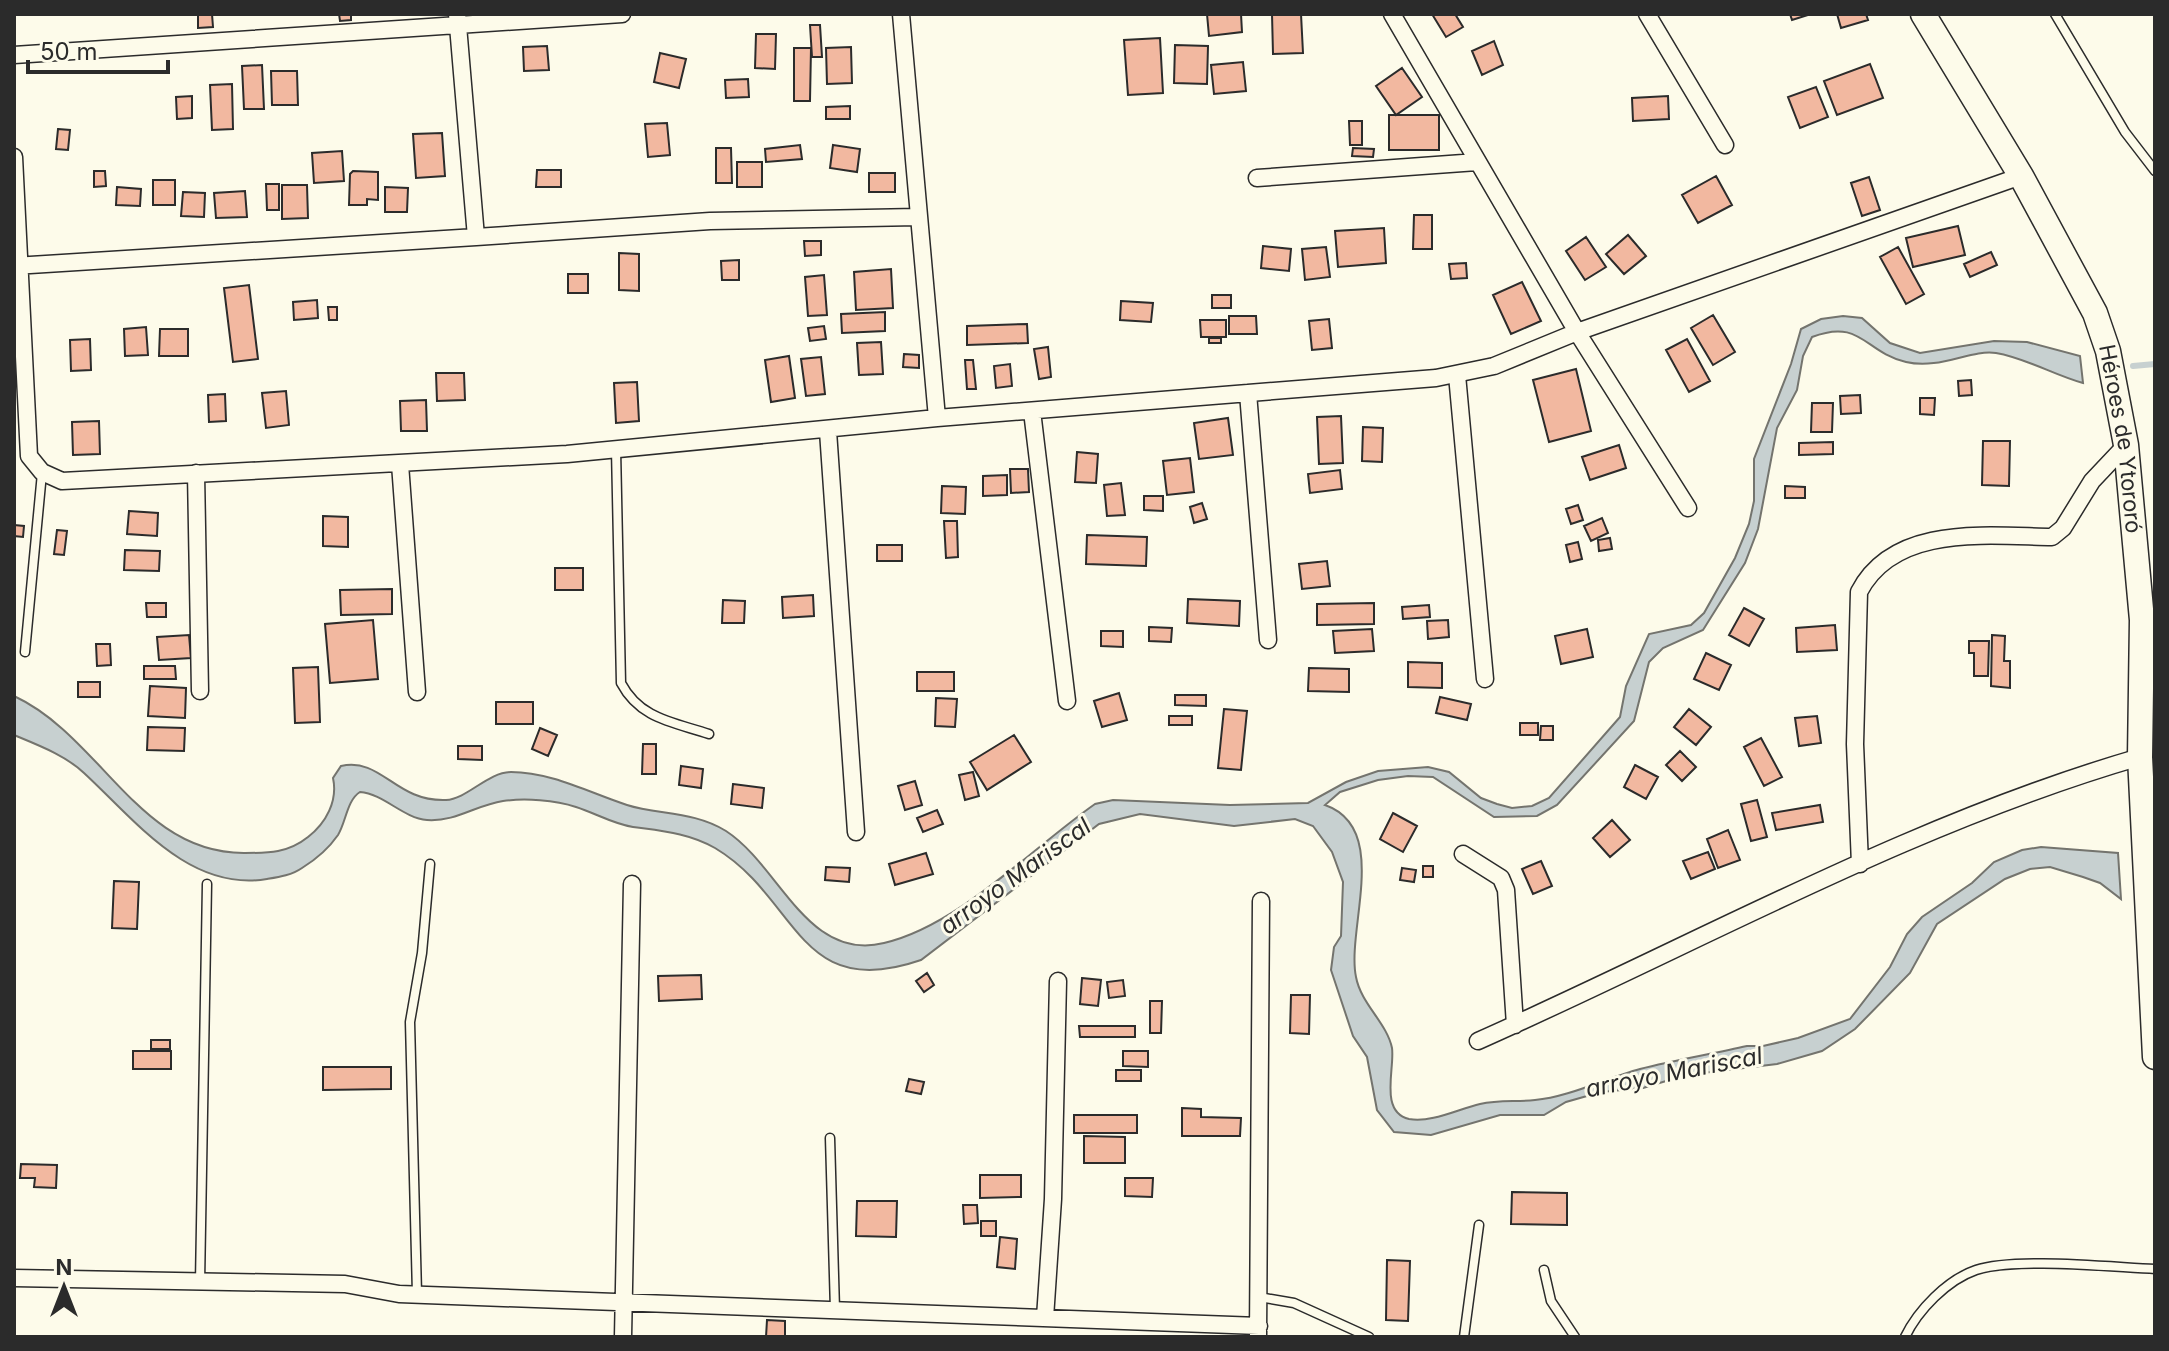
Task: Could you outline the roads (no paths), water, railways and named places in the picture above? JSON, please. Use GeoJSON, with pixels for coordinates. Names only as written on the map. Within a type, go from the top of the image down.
{"type":"FeatureCollection","features":[{"type":"Feature","properties":{"kind":"main road","name":"Héroes de Ytororó"},"geometry":{"type":"LineString","coordinates":[[1923,14],[2021,176],[2095,313],[2108,351],[2126,445],[2148,619],[2140,757],[2155,1057]]}},
{"type":"Feature","properties":{"kind":"street"},"geometry":{"type":"LineString","coordinates":[[14,55],[458,21],[622,14]]}},
{"type":"Feature","properties":{"kind":"street"},"geometry":{"type":"LineString","coordinates":[[901,14],[937,418]]}},
{"type":"Feature","properties":{"kind":"street"},"geometry":{"type":"LineString","coordinates":[[1392,14],[1577,332],[1688,508]]}},
{"type":"Feature","properties":{"kind":"street"},"geometry":{"type":"LineString","coordinates":[[1647,14],[1725,145]]}},
{"type":"Feature","properties":{"kind":"street"},"geometry":{"type":"LineString","coordinates":[[458,21],[476,237]]}},
{"type":"Feature","properties":{"kind":"street"},"geometry":{"type":"LineString","coordinates":[[14,157],[29,456],[42,472],[62,481],[400,464],[616,449],[828,431],[937,418],[1457,375],[1494,366],[1577,332],[2021,176]]}},
{"type":"Feature","properties":{"kind":"street"},"geometry":{"type":"LineString","coordinates":[[1257,178],[1477,162]]}},
{"type":"Feature","properties":{"kind":"street"},"geometry":{"type":"LineString","coordinates":[[18,266],[710,221],[917,217]]}},
{"type":"Feature","properties":{"kind":"street"},"geometry":{"type":"LineString","coordinates":[[1457,375],[1485,679]]}},
{"type":"Feature","properties":{"kind":"street"},"geometry":{"type":"LineString","coordinates":[[1248,393],[1268,640]]}},
{"type":"Feature","properties":{"kind":"street"},"geometry":{"type":"LineString","coordinates":[[1032,411],[1067,701]]}},
{"type":"Feature","properties":{"kind":"street"},"geometry":{"type":"LineString","coordinates":[[828,431],[856,832]]}},
{"type":"Feature","properties":{"kind":"street"},"geometry":{"type":"LineString","coordinates":[[1860,864],[1855,744],[1859,592],[1869,574],[1910,547],[1939,538],[2052,537],[2059,533],[2092,481],[2126,445]]}},
{"type":"Feature","properties":{"kind":"street"},"geometry":{"type":"LineString","coordinates":[[400,464],[417,692]]}},
{"type":"Feature","properties":{"kind":"street"},"geometry":{"type":"LineString","coordinates":[[196,473],[200,691]]}},
{"type":"Feature","properties":{"kind":"street"},"geometry":{"type":"LineString","coordinates":[[1478,1041],[1860,864],[2028,793],[2140,757]]}},
{"type":"Feature","properties":{"kind":"street"},"geometry":{"type":"LineString","coordinates":[[1463,854],[1501,878],[1506,890],[1515,1025]]}},
{"type":"Feature","properties":{"kind":"street"},"geometry":{"type":"LineString","coordinates":[[623,1337],[632,884]]}},
{"type":"Feature","properties":{"kind":"street"},"geometry":{"type":"LineString","coordinates":[[14,1278],[345,1284],[391,1293],[1045,1318],[1259,1331],[1261,901]]}},
{"type":"Feature","properties":{"kind":"street"},"geometry":{"type":"LineString","coordinates":[[1045,1318],[1053,1199],[1058,981]]}},
{"type":"Feature","properties":{"kind":"lane"},"geometry":{"type":"LineString","coordinates":[[2055,14],[2125,132],[2155,171]]}},
{"type":"Feature","properties":{"kind":"lane"},"geometry":{"type":"LineString","coordinates":[[616,449],[621,683],[631,702],[646,713],[709,734]]}},
{"type":"Feature","properties":{"kind":"lane"},"geometry":{"type":"LineString","coordinates":[[25,652],[42,472]]}},
{"type":"Feature","properties":{"kind":"lane"},"geometry":{"type":"LineString","coordinates":[[417,1294],[410,1022],[422,953],[430,864]]}},
{"type":"Feature","properties":{"kind":"lane"},"geometry":{"type":"LineString","coordinates":[[200,1283],[207,884]]}},
{"type":"Feature","properties":{"kind":"lane"},"geometry":{"type":"LineString","coordinates":[[830,1138],[835,1311]]}},
{"type":"Feature","properties":{"kind":"lane"},"geometry":{"type":"LineString","coordinates":[[1464,1337],[1479,1225]]}},
{"type":"Feature","properties":{"kind":"lane"},"geometry":{"type":"LineString","coordinates":[[1905,1337],[1942,1290],[1978,1270],[2034,1265],[2155,1269]]}},
{"type":"Feature","properties":{"kind":"lane"},"geometry":{"type":"LineString","coordinates":[[1544,1270],[1551,1301],[1575,1337]]}},
{"type":"Feature","properties":{"kind":"lane"},"geometry":{"type":"LineString","coordinates":[[1259,1297],[1294,1303],[1369,1337]]}},
{"type":"Feature","properties":{"kind":"water","name":"arroyo Mariscal"},"geometry":{"type":"Polygon","coordinates":[[[1843,316],[1862,318],[1890,343],[1920,353],[1994,341],[2027,342],[2080,356],[2083,383],[1996,353],[1919,364],[1892,357],[1862,339],[1841,331],[1812,337],[1803,356],[1797,390],[1777,428],[1758,529],[1745,563],[1703,630],[1663,648],[1649,662],[1634,721],[1557,805],[1537,816],[1494,817],[1433,777],[1408,776],[1378,780],[1340,792],[1325,805],[1345,817],[1356,835],[1362,882],[1356,977],[1392,1048],[1390,1088],[1394,1108],[1400,1115],[1418,1120],[1487,1103],[1561,1095],[1640,1069],[1798,1038],[1850,1019],[1890,967],[1907,934],[1922,917],[1972,883],[1994,862],[2022,850],[2041,847],[2118,853],[2121,899],[2100,883],[2050,867],[2030,869],[2005,879],[1937,924],[1910,973],[1855,1029],[1822,1051],[1777,1064],[1686,1075],[1643,1088],[1601,1092],[1566,1102],[1544,1115],[1500,1115],[1431,1135],[1394,1132],[1377,1110],[1367,1057],[1353,1036],[1331,970],[1334,947],[1341,936],[1343,882],[1332,852],[1313,826],[1295,819],[1234,826],[1140,814],[1099,824],[921,960],[880,970],[848,968],[823,957],[803,939],[743,869],[715,848],[685,836],[626,826],[576,807],[540,800],[503,801],[457,816],[427,820],[360,792],[352,800],[338,835],[312,861],[285,875],[239,880],[213,875],[188,864],[144,831],[77,767],[51,751],[14,735],[14,696],[45,715],[72,738],[149,815],[177,835],[208,848],[245,853],[286,849],[314,831],[329,811],[334,795],[333,778],[341,766],[368,768],[414,794],[446,800],[454,799],[502,773],[541,775],[627,805],[701,820],[726,831],[763,866],[814,925],[834,938],[857,945],[884,943],[912,934],[939,920],[994,884],[1095,804],[1113,800],[1230,805],[1308,803],[1346,782],[1378,771],[1428,767],[1449,772],[1481,798],[1497,804],[1512,808],[1532,806],[1549,798],[1620,717],[1626,686],[1649,634],[1691,625],[1704,613],[1735,558],[1749,524],[1754,501],[1754,459],[1791,364],[1801,329],[1821,319],[1843,316]]]}},
{"type":"Feature","properties":{"kind":"waterway"},"geometry":{"type":"LineString","coordinates":[[2133,366],[2155,364]]}}]}
